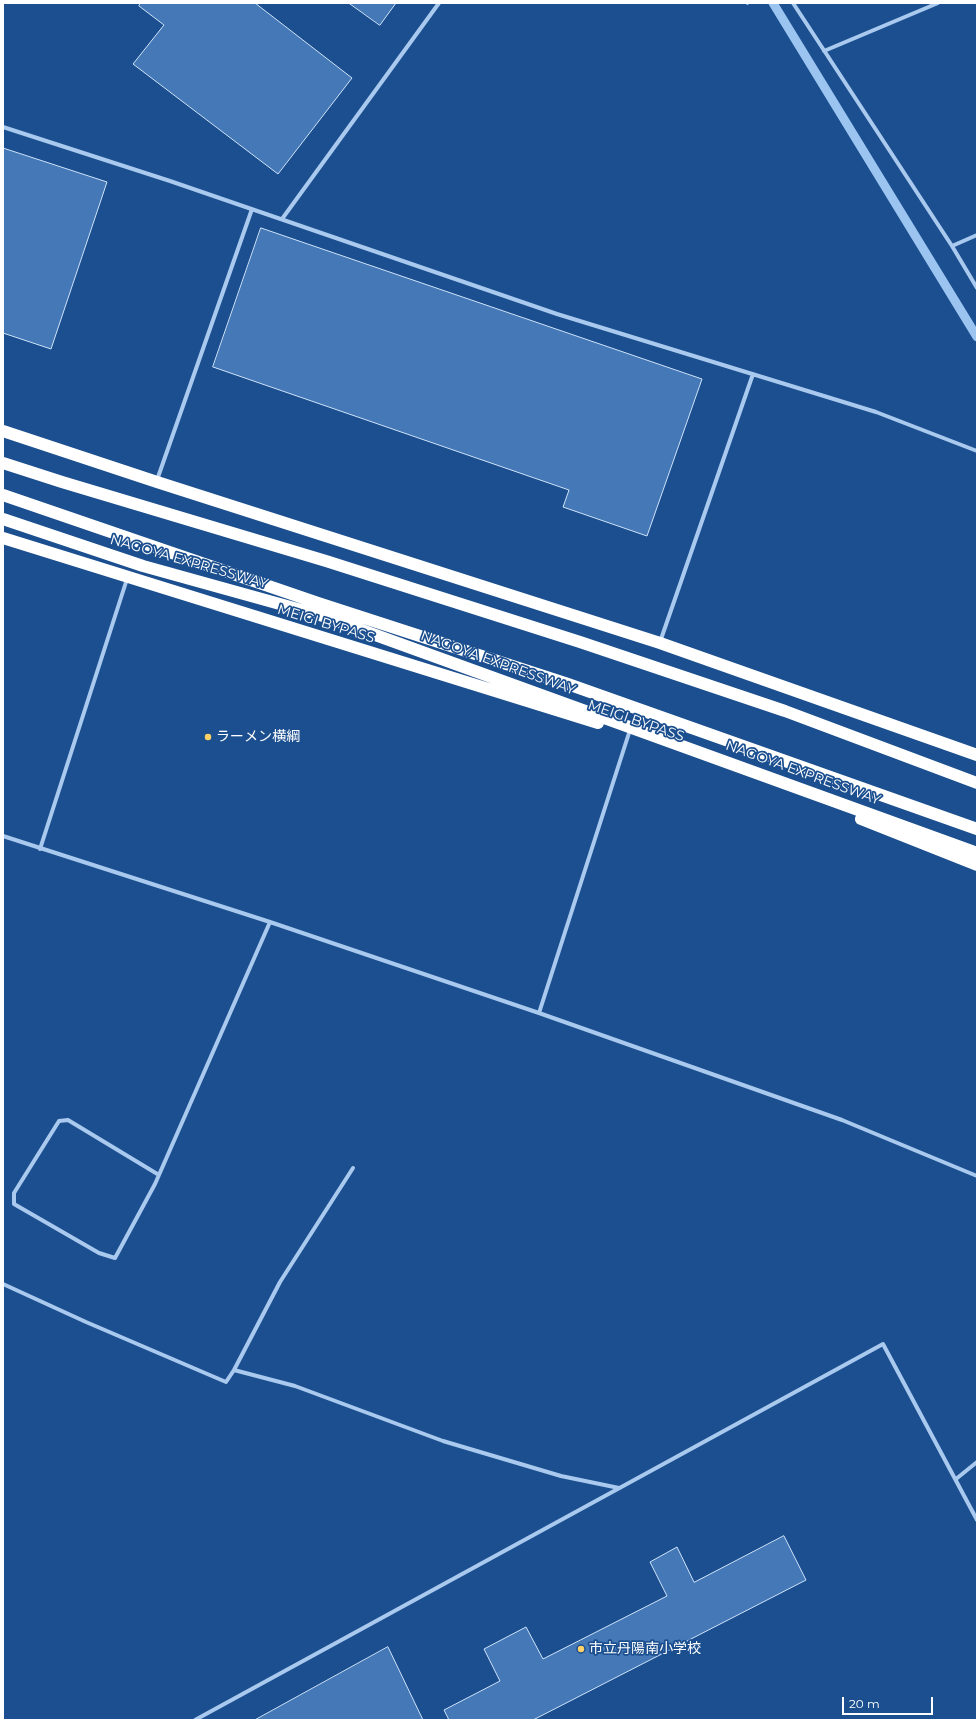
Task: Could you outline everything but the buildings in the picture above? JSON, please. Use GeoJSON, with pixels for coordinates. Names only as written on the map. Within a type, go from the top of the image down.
{"type":"FeatureCollection","features":[{"type":"Feature","properties":{"kind":"highway"},"geometry":{"type":"LineString","coordinates":[[3,431],[157,482],[660,643],[977,755]]}},
{"type":"Feature","properties":{"kind":"highway"},"geometry":{"type":"LineString","coordinates":[[3,463],[326,561],[580,642],[785,711],[977,783]]}},
{"type":"Feature","properties":{"kind":"highway"},"geometry":{"type":"LineString","coordinates":[[3,495],[98,526],[318,603],[565,683],[977,829]]}},
{"type":"Feature","properties":{"kind":"highway","name":"NAGOYA EXPRESSWAY"},"geometry":{"type":"LineString","coordinates":[[3,520],[143,566],[323,616],[977,853]]}},
{"type":"Feature","properties":{"kind":"highway","name":"MEIGI BYPASS"},"geometry":{"type":"LineString","coordinates":[[3,538],[127,578],[629,733],[863,820],[977,865]]}},
{"type":"Feature","properties":{"kind":"street"},"geometry":{"type":"LineString","coordinates":[[282,220],[438,3]]}},
{"type":"Feature","properties":{"kind":"street"},"geometry":{"type":"LineString","coordinates":[[793,3],[952,246],[977,288]]}},
{"type":"Feature","properties":{"kind":"street"},"geometry":{"type":"LineString","coordinates":[[824,51],[938,3]]}},
{"type":"Feature","properties":{"kind":"street"},"geometry":{"type":"LineString","coordinates":[[3,127],[252,209],[557,314],[876,412],[977,451]]}},
{"type":"Feature","properties":{"kind":"street"},"geometry":{"type":"LineString","coordinates":[[157,482],[252,209]]}},
{"type":"Feature","properties":{"kind":"street"},"geometry":{"type":"LineString","coordinates":[[952,246],[977,235]]}},
{"type":"Feature","properties":{"kind":"street"},"geometry":{"type":"LineString","coordinates":[[660,643],[753,374]]}},
{"type":"Feature","properties":{"kind":"street"},"geometry":{"type":"LineString","coordinates":[[40,849],[127,578]]}},
{"type":"Feature","properties":{"kind":"street"},"geometry":{"type":"LineString","coordinates":[[538,1013],[629,733]]}},
{"type":"Feature","properties":{"kind":"street"},"geometry":{"type":"LineString","coordinates":[[3,836],[270,922],[538,1013],[842,1120],[977,1176]]}},
{"type":"Feature","properties":{"kind":"street"},"geometry":{"type":"LineString","coordinates":[[159,1175],[68,1120],[59,1121],[14,1193],[14,1204],[98,1253],[115,1258],[159,1175],[270,922]]}},
{"type":"Feature","properties":{"kind":"street"},"geometry":{"type":"LineString","coordinates":[[3,1284],[86,1322],[226,1382],[234,1370],[280,1282],[353,1168]]}},
{"type":"Feature","properties":{"kind":"street"},"geometry":{"type":"LineString","coordinates":[[195,1720],[883,1344],[977,1520]]}},
{"type":"Feature","properties":{"kind":"street"},"geometry":{"type":"LineString","coordinates":[[234,1370],[296,1386],[443,1441],[561,1476],[619,1488]]}},
{"type":"Feature","properties":{"kind":"street"},"geometry":{"type":"LineString","coordinates":[[956,1479],[977,1462]]}},
{"type":"Feature","properties":{"kind":"waterway"},"geometry":{"type":"LineString","coordinates":[[773,3],[977,337]]}},
{"type":"Feature","properties":{"kind":"place","name":"ラーメン横綱"},"geometry":{"type":"Point","coordinates":[208,737]}},
{"type":"Feature","properties":{"kind":"place","name":"市立丹陽南小学校"},"geometry":{"type":"Point","coordinates":[581,1649]}}]}
